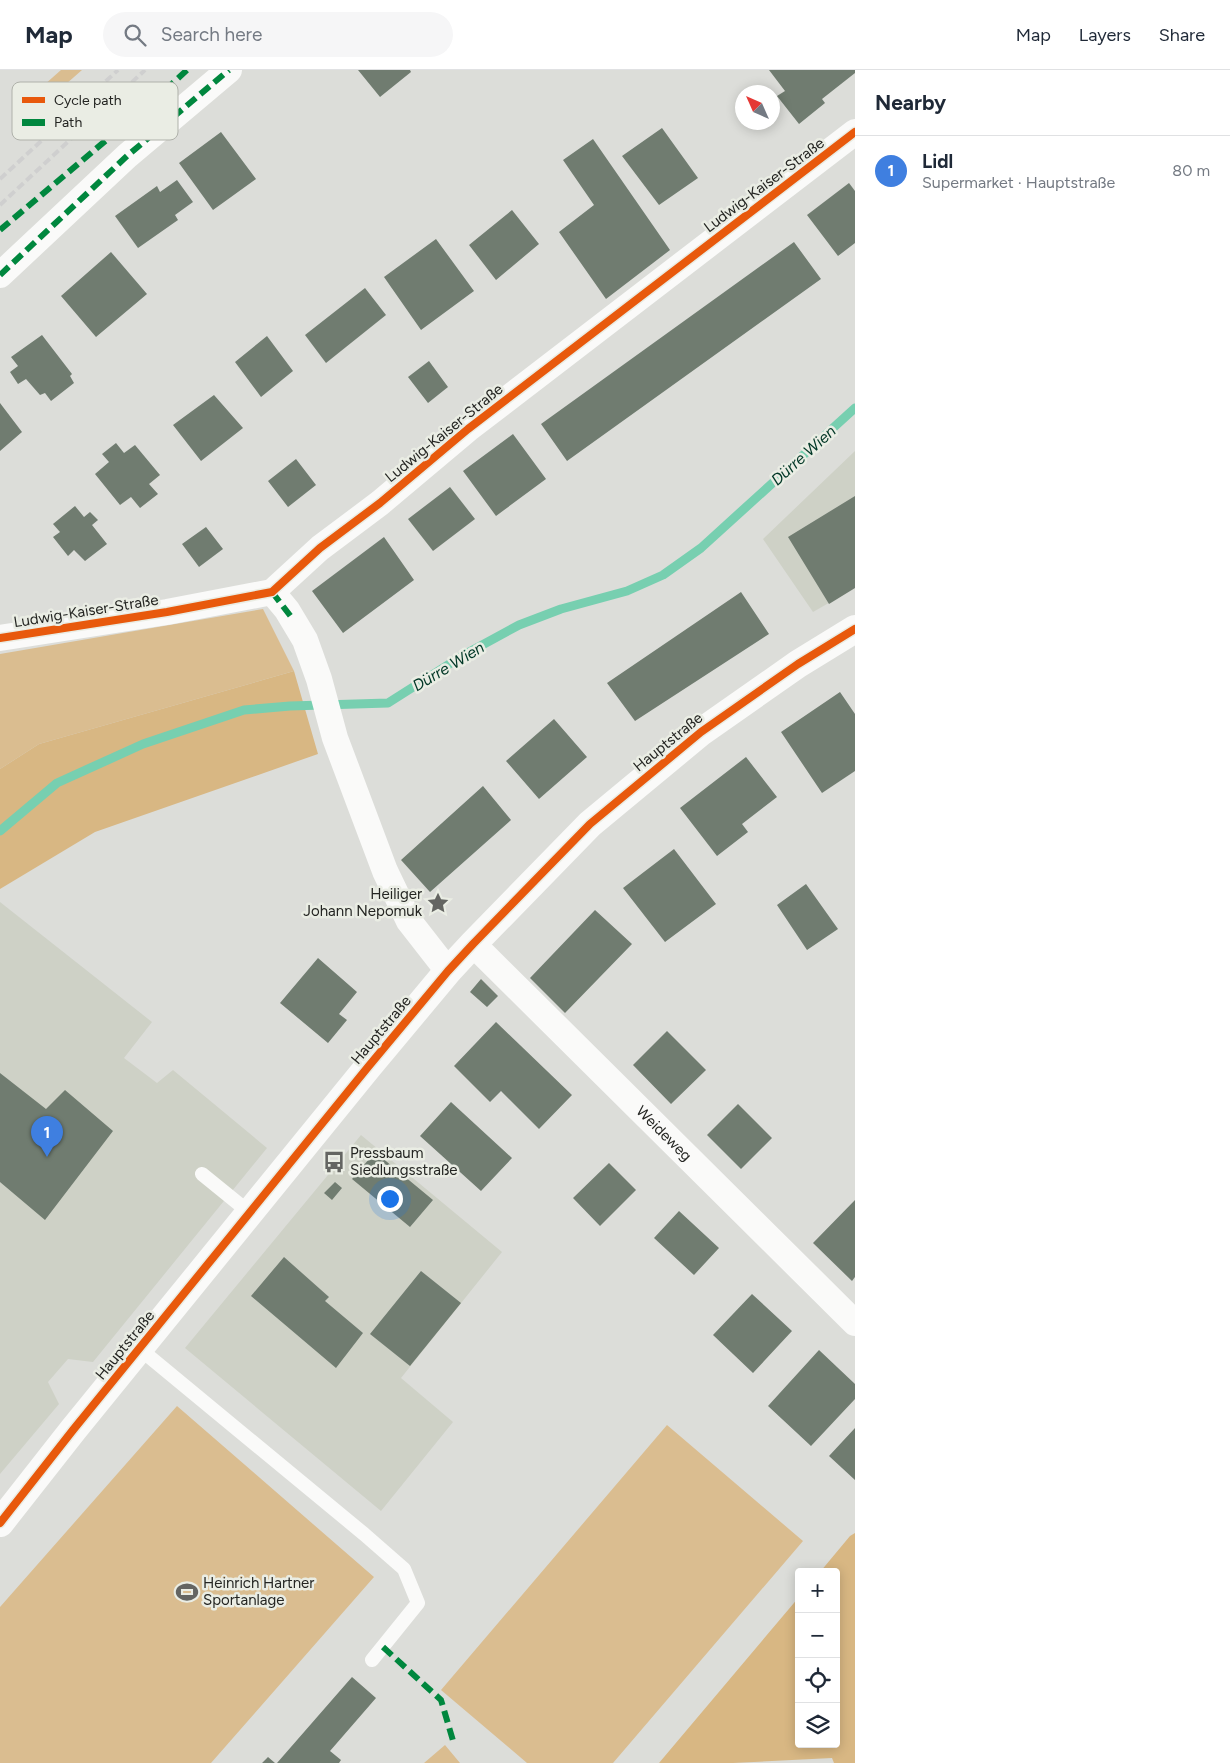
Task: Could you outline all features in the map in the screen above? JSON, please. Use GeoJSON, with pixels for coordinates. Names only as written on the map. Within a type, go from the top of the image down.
{"type":"FeatureCollection","features":[{"type":"Feature","properties":{"kind":"main road","name":"Hauptstraße"},"geometry":{"type":"LineString","coordinates":[[0,1524],[73,1430],[368,1067],[473,944],[590,824],[701,732],[798,664],[855,629]]}},
{"type":"Feature","properties":{"kind":"street"},"geometry":{"type":"LineString","coordinates":[[178,113],[229,70]]}},
{"type":"Feature","properties":{"kind":"street","name":"Ludwig-Kaiser-Straße"},"geometry":{"type":"LineString","coordinates":[[0,638],[167,612],[272,592],[320,548],[380,504],[468,429],[855,132]]}},
{"type":"Feature","properties":{"kind":"street"},"geometry":{"type":"LineString","coordinates":[[0,275],[146,140]]}},
{"type":"Feature","properties":{"kind":"street"},"geometry":{"type":"LineString","coordinates":[[272,592],[287,610],[305,640],[319,679],[335,738],[386,871],[409,920],[448,971]]}},
{"type":"Feature","properties":{"kind":"street","name":"Weideweg"},"geometry":{"type":"LineString","coordinates":[[473,944],[855,1323]]}},
{"type":"Feature","properties":{"kind":"lane"},"geometry":{"type":"LineString","coordinates":[[202,1174],[250,1213]]}},
{"type":"Feature","properties":{"kind":"lane"},"geometry":{"type":"LineString","coordinates":[[140,1349],[404,1569],[418,1603],[372,1660]]}},
{"type":"Feature","properties":{"kind":"shaded area"},"geometry":{"type":"Polygon","coordinates":[[[61,70],[82,70],[68,82],[47,82],[61,70]]]}},
{"type":"Feature","properties":{"kind":"shaded area"},"geometry":{"type":"Polygon","coordinates":[[[855,451],[855,588],[813,612],[763,539],[855,451]]]}},
{"type":"Feature","properties":{"kind":"shaded area"},"geometry":{"type":"Polygon","coordinates":[[[263,609],[294,671],[39,744],[0,769],[0,654],[263,609]]]}},
{"type":"Feature","properties":{"kind":"shaded area"},"geometry":{"type":"Polygon","coordinates":[[[294,671],[318,754],[95,832],[0,889],[0,769],[39,744],[294,671]]]}},
{"type":"Feature","properties":{"kind":"shaded area"},"geometry":{"type":"Polygon","coordinates":[[[0,902],[152,1022],[124,1058],[157,1083],[173,1070],[267,1148],[93,1362],[68,1359],[48,1382],[59,1404],[0,1474],[0,902]]]}},
{"type":"Feature","properties":{"kind":"shaded area"},"geometry":{"type":"Polygon","coordinates":[[[361,1135],[502,1252],[401,1378],[453,1422],[381,1511],[185,1348],[361,1135]]]}},
{"type":"Feature","properties":{"kind":"shaded area","name":"Heinrich Hartner Sportanlage"},"geometry":{"type":"Polygon","coordinates":[[[177,1406],[374,1577],[211,1763],[0,1763],[0,1607],[177,1406]]]}},
{"type":"Feature","properties":{"kind":"shaded area"},"geometry":{"type":"Polygon","coordinates":[[[667,1425],[803,1541],[613,1763],[527,1763],[441,1690],[667,1425]]]}},
{"type":"Feature","properties":{"kind":"shaded area"},"geometry":{"type":"Polygon","coordinates":[[[855,1533],[855,1763],[834,1763],[832,1758],[733,1763],[659,1763],[795,1602],[795,1748],[840,1748],[840,1568],[823,1568],[850,1536],[855,1533]]]}},
{"type":"Feature","properties":{"kind":"shaded area"},"geometry":{"type":"Polygon","coordinates":[[[445,1745],[460,1763],[424,1763],[445,1745]]]}},
{"type":"Feature","properties":{"kind":"building"},"geometry":{"type":"Polygon","coordinates":[[[358,70],[410,70],[411,72],[380,97],[358,70]]]}},
{"type":"Feature","properties":{"kind":"building"},"geometry":{"type":"Polygon","coordinates":[[[769,70],[855,70],[855,73],[822,99],[825,103],[799,124],[780,100],[780,94],[785,91],[769,70]]]}},
{"type":"Feature","properties":{"kind":"building"},"geometry":{"type":"Polygon","coordinates":[[[662,128],[698,178],[659,205],[622,156],[662,128]]]}},
{"type":"Feature","properties":{"kind":"building"},"geometry":{"type":"Polygon","coordinates":[[[221,132],[256,179],[213,210],[179,163],[221,132]]]}},
{"type":"Feature","properties":{"kind":"building"},"geometry":{"type":"Polygon","coordinates":[[[593,139],[670,250],[606,299],[559,232],[594,205],[563,160],[593,139]]]}},
{"type":"Feature","properties":{"kind":"building"},"geometry":{"type":"Polygon","coordinates":[[[177,180],[193,202],[175,215],[178,220],[138,248],[115,216],[157,186],[160,192],[177,180]]]}},
{"type":"Feature","properties":{"kind":"building"},"geometry":{"type":"Polygon","coordinates":[[[849,183],[855,191],[855,243],[838,256],[807,215],[849,183]]]}},
{"type":"Feature","properties":{"kind":"building"},"geometry":{"type":"Polygon","coordinates":[[[512,210],[539,244],[496,280],[469,245],[512,210]]]}},
{"type":"Feature","properties":{"kind":"building"},"geometry":{"type":"Polygon","coordinates":[[[436,239],[474,291],[421,330],[384,277],[436,239]]]}},
{"type":"Feature","properties":{"kind":"building"},"geometry":{"type":"Polygon","coordinates":[[[794,242],[821,279],[567,461],[541,424],[794,242]]]}},
{"type":"Feature","properties":{"kind":"building"},"geometry":{"type":"Polygon","coordinates":[[[111,252],[147,294],[96,337],[61,296],[111,252]]]}},
{"type":"Feature","properties":{"kind":"building"},"geometry":{"type":"Polygon","coordinates":[[[365,288],[386,315],[326,363],[305,335],[365,288]]]}},
{"type":"Feature","properties":{"kind":"building"},"geometry":{"type":"Polygon","coordinates":[[[42,335],[72,374],[70,376],[74,383],[51,401],[45,393],[40,395],[26,379],[18,384],[10,372],[18,366],[11,357],[42,335]]]}},
{"type":"Feature","properties":{"kind":"building"},"geometry":{"type":"Polygon","coordinates":[[[267,336],[293,371],[261,397],[235,362],[267,336]]]}},
{"type":"Feature","properties":{"kind":"building"},"geometry":{"type":"Polygon","coordinates":[[[429,361],[448,387],[428,403],[408,377],[429,361]]]}},
{"type":"Feature","properties":{"kind":"building"},"geometry":{"type":"Polygon","coordinates":[[[214,395],[243,428],[201,461],[173,425],[214,395]]]}},
{"type":"Feature","properties":{"kind":"building"},"geometry":{"type":"Polygon","coordinates":[[[0,403],[22,432],[0,451],[0,403]]]}},
{"type":"Feature","properties":{"kind":"building"},"geometry":{"type":"Polygon","coordinates":[[[513,434],[546,479],[496,516],[463,471],[513,434]]]}},
{"type":"Feature","properties":{"kind":"building"},"geometry":{"type":"Polygon","coordinates":[[[116,443],[124,453],[135,445],[160,475],[149,484],[158,494],[140,508],[131,497],[120,505],[95,474],[109,462],[102,454],[116,443]]]}},
{"type":"Feature","properties":{"kind":"building"},"geometry":{"type":"Polygon","coordinates":[[[296,459],[316,485],[288,507],[268,481],[296,459]]]}},
{"type":"Feature","properties":{"kind":"building"},"geometry":{"type":"Polygon","coordinates":[[[450,487],[475,519],[433,551],[408,519],[450,487]]]}},
{"type":"Feature","properties":{"kind":"building"},"geometry":{"type":"Polygon","coordinates":[[[855,496],[855,588],[829,604],[788,537],[855,496]]]}},
{"type":"Feature","properties":{"kind":"building"},"geometry":{"type":"Polygon","coordinates":[[[75,506],[84,517],[90,512],[98,520],[92,525],[107,544],[85,561],[74,550],[68,556],[53,537],[60,532],[53,524],[75,506]]]}},
{"type":"Feature","properties":{"kind":"building"},"geometry":{"type":"Polygon","coordinates":[[[206,527],[223,549],[199,567],[182,544],[206,527]]]}},
{"type":"Feature","properties":{"kind":"building"},"geometry":{"type":"Polygon","coordinates":[[[384,537],[414,580],[343,633],[312,591],[384,537]]]}},
{"type":"Feature","properties":{"kind":"building"},"geometry":{"type":"Polygon","coordinates":[[[741,592],[769,634],[635,721],[607,683],[741,592]]]}},
{"type":"Feature","properties":{"kind":"building"},"geometry":{"type":"Polygon","coordinates":[[[840,692],[855,714],[855,771],[822,793],[781,732],[840,692]]]}},
{"type":"Feature","properties":{"kind":"building"},"geometry":{"type":"Polygon","coordinates":[[[554,719],[587,757],[539,799],[506,761],[554,719]]]}},
{"type":"Feature","properties":{"kind":"building"},"geometry":{"type":"Polygon","coordinates":[[[746,757],[777,797],[742,824],[748,832],[717,856],[680,808],[746,757]]]}},
{"type":"Feature","properties":{"kind":"building"},"geometry":{"type":"Polygon","coordinates":[[[483,786],[511,820],[430,892],[401,860],[483,786]]]}},
{"type":"Feature","properties":{"kind":"building"},"geometry":{"type":"Polygon","coordinates":[[[674,849],[716,904],[665,942],[623,888],[674,849]]]}},
{"type":"Feature","properties":{"kind":"building"},"geometry":{"type":"Polygon","coordinates":[[[806,884],[838,929],[807,950],[777,905],[806,884]]]}},
{"type":"Feature","properties":{"kind":"building"},"geometry":{"type":"Polygon","coordinates":[[[595,910],[632,944],[565,1013],[530,978],[595,910]]]}},
{"type":"Feature","properties":{"kind":"building"},"geometry":{"type":"Polygon","coordinates":[[[318,958],[357,992],[339,1014],[347,1020],[328,1043],[280,1003],[318,958]]]}},
{"type":"Feature","properties":{"kind":"building"},"geometry":{"type":"Polygon","coordinates":[[[481,979],[498,996],[487,1007],[470,992],[481,979]]]}},
{"type":"Feature","properties":{"kind":"building"},"geometry":{"type":"Polygon","coordinates":[[[496,1022],[572,1095],[539,1129],[501,1091],[490,1102],[454,1066],[496,1022]]]}},
{"type":"Feature","properties":{"kind":"building"},"geometry":{"type":"Polygon","coordinates":[[[667,1031],[706,1070],[671,1104],[633,1065],[667,1031]]]}},
{"type":"Feature","properties":{"kind":"building"},"geometry":{"type":"Polygon","coordinates":[[[0,1073],[46,1109],[65,1090],[113,1131],[45,1220],[0,1182],[0,1073]]]}},
{"type":"Feature","properties":{"kind":"building"},"geometry":{"type":"Polygon","coordinates":[[[451,1102],[512,1158],[481,1191],[420,1136],[451,1102]]]}},
{"type":"Feature","properties":{"kind":"building"},"geometry":{"type":"Polygon","coordinates":[[[738,1104],[772,1138],[741,1169],[707,1135],[738,1104]]]}},
{"type":"Feature","properties":{"kind":"building"},"geometry":{"type":"Polygon","coordinates":[[[375,1152],[433,1200],[410,1227],[352,1179],[375,1152]]]}},
{"type":"Feature","properties":{"kind":"building"},"geometry":{"type":"Polygon","coordinates":[[[609,1163],[636,1190],[600,1226],[573,1198],[609,1163]]]}},
{"type":"Feature","properties":{"kind":"building"},"geometry":{"type":"Polygon","coordinates":[[[335,1182],[342,1188],[332,1200],[324,1193],[335,1182]]]}},
{"type":"Feature","properties":{"kind":"building"},"geometry":{"type":"Polygon","coordinates":[[[855,1200],[855,1277],[852,1281],[813,1243],[855,1200]]]}},
{"type":"Feature","properties":{"kind":"building"},"geometry":{"type":"Polygon","coordinates":[[[679,1211],[719,1248],[694,1275],[654,1238],[679,1211]]]}},
{"type":"Feature","properties":{"kind":"building"},"geometry":{"type":"Polygon","coordinates":[[[284,1257],[329,1297],[325,1301],[363,1333],[336,1368],[251,1296],[284,1257]]]}},
{"type":"Feature","properties":{"kind":"building"},"geometry":{"type":"Polygon","coordinates":[[[421,1271],[461,1303],[410,1366],[370,1334],[421,1271]]]}},
{"type":"Feature","properties":{"kind":"building"},"geometry":{"type":"Polygon","coordinates":[[[752,1294],[792,1331],[753,1373],[713,1335],[752,1294]]]}},
{"type":"Feature","properties":{"kind":"building"},"geometry":{"type":"Polygon","coordinates":[[[819,1350],[855,1384],[855,1399],[811,1446],[768,1406],[819,1350]]]}},
{"type":"Feature","properties":{"kind":"building"},"geometry":{"type":"Polygon","coordinates":[[[855,1428],[855,1480],[829,1456],[855,1428]]]}},
{"type":"Feature","properties":{"kind":"building"},"geometry":{"type":"Polygon","coordinates":[[[352,1677],[376,1698],[330,1751],[341,1760],[339,1763],[277,1763],[352,1677]]]}},
{"type":"Feature","properties":{"kind":"building"},"geometry":{"type":"Polygon","coordinates":[[[268,1757],[275,1763],[262,1763],[268,1757]]]}},
{"type":"Feature","properties":{"kind":"waterway","name":"Dürre Wien"},"geometry":{"type":"LineString","coordinates":[[0,831],[57,783],[143,744],[244,710],[290,706],[388,703],[462,656],[519,625],[561,609],[627,591],[663,575],[701,548],[855,408]]}},
{"type":"Feature","properties":{"kind":"railway"},"geometry":{"type":"LineString","coordinates":[[105,82],[118,70]]}},
{"type":"Feature","properties":{"kind":"railway"},"geometry":{"type":"LineString","coordinates":[[132,82],[145,70]]}},
{"type":"Feature","properties":{"kind":"railway"},"geometry":{"type":"LineString","coordinates":[[0,179],[42,140]]}},
{"type":"Feature","properties":{"kind":"railway"},"geometry":{"type":"LineString","coordinates":[[0,205],[70,140]]}},
{"type":"Feature","properties":{"kind":"marked path"},"geometry":{"type":"LineString","coordinates":[[174,82],[187,70]]}},
{"type":"Feature","properties":{"kind":"marked path"},"geometry":{"type":"LineString","coordinates":[[178,113],[229,70]]}},
{"type":"Feature","properties":{"kind":"marked path"},"geometry":{"type":"LineString","coordinates":[[0,230],[106,140]]}},
{"type":"Feature","properties":{"kind":"marked path"},"geometry":{"type":"LineString","coordinates":[[0,275],[146,140]]}},
{"type":"Feature","properties":{"kind":"marked path"},"geometry":{"type":"LineString","coordinates":[[272,592],[292,618]]}},
{"type":"Feature","properties":{"kind":"marked path"},"geometry":{"type":"LineString","coordinates":[[383,1647],[441,1700],[454,1744]]}},
{"type":"Feature","properties":{"kind":"cycle path"},"geometry":{"type":"LineString","coordinates":[[0,638],[167,612],[272,592],[320,548],[380,503],[468,429],[855,132]]}},
{"type":"Feature","properties":{"kind":"cycle path"},"geometry":{"type":"LineString","coordinates":[[0,1523],[73,1430],[368,1067],[473,944],[590,824],[701,732],[798,664],[855,629]]}},
{"type":"Feature","properties":{"kind":"place","name":"Heiliger Johann Nepomuk"},"geometry":{"type":"Point","coordinates":[438,903]}},
{"type":"Feature","properties":{"kind":"place","name":"Lidl"},"geometry":{"type":"Point","coordinates":[47,1157]}},
{"type":"Feature","properties":{"kind":"place","name":"Pressbaum Siedlungsstraße"},"geometry":{"type":"Point","coordinates":[334,1162]}},
{"type":"Feature","properties":{"kind":"place","name":"Heinrich Hartner Sportanlage"},"geometry":{"type":"Point","coordinates":[187,1592]}}]}
